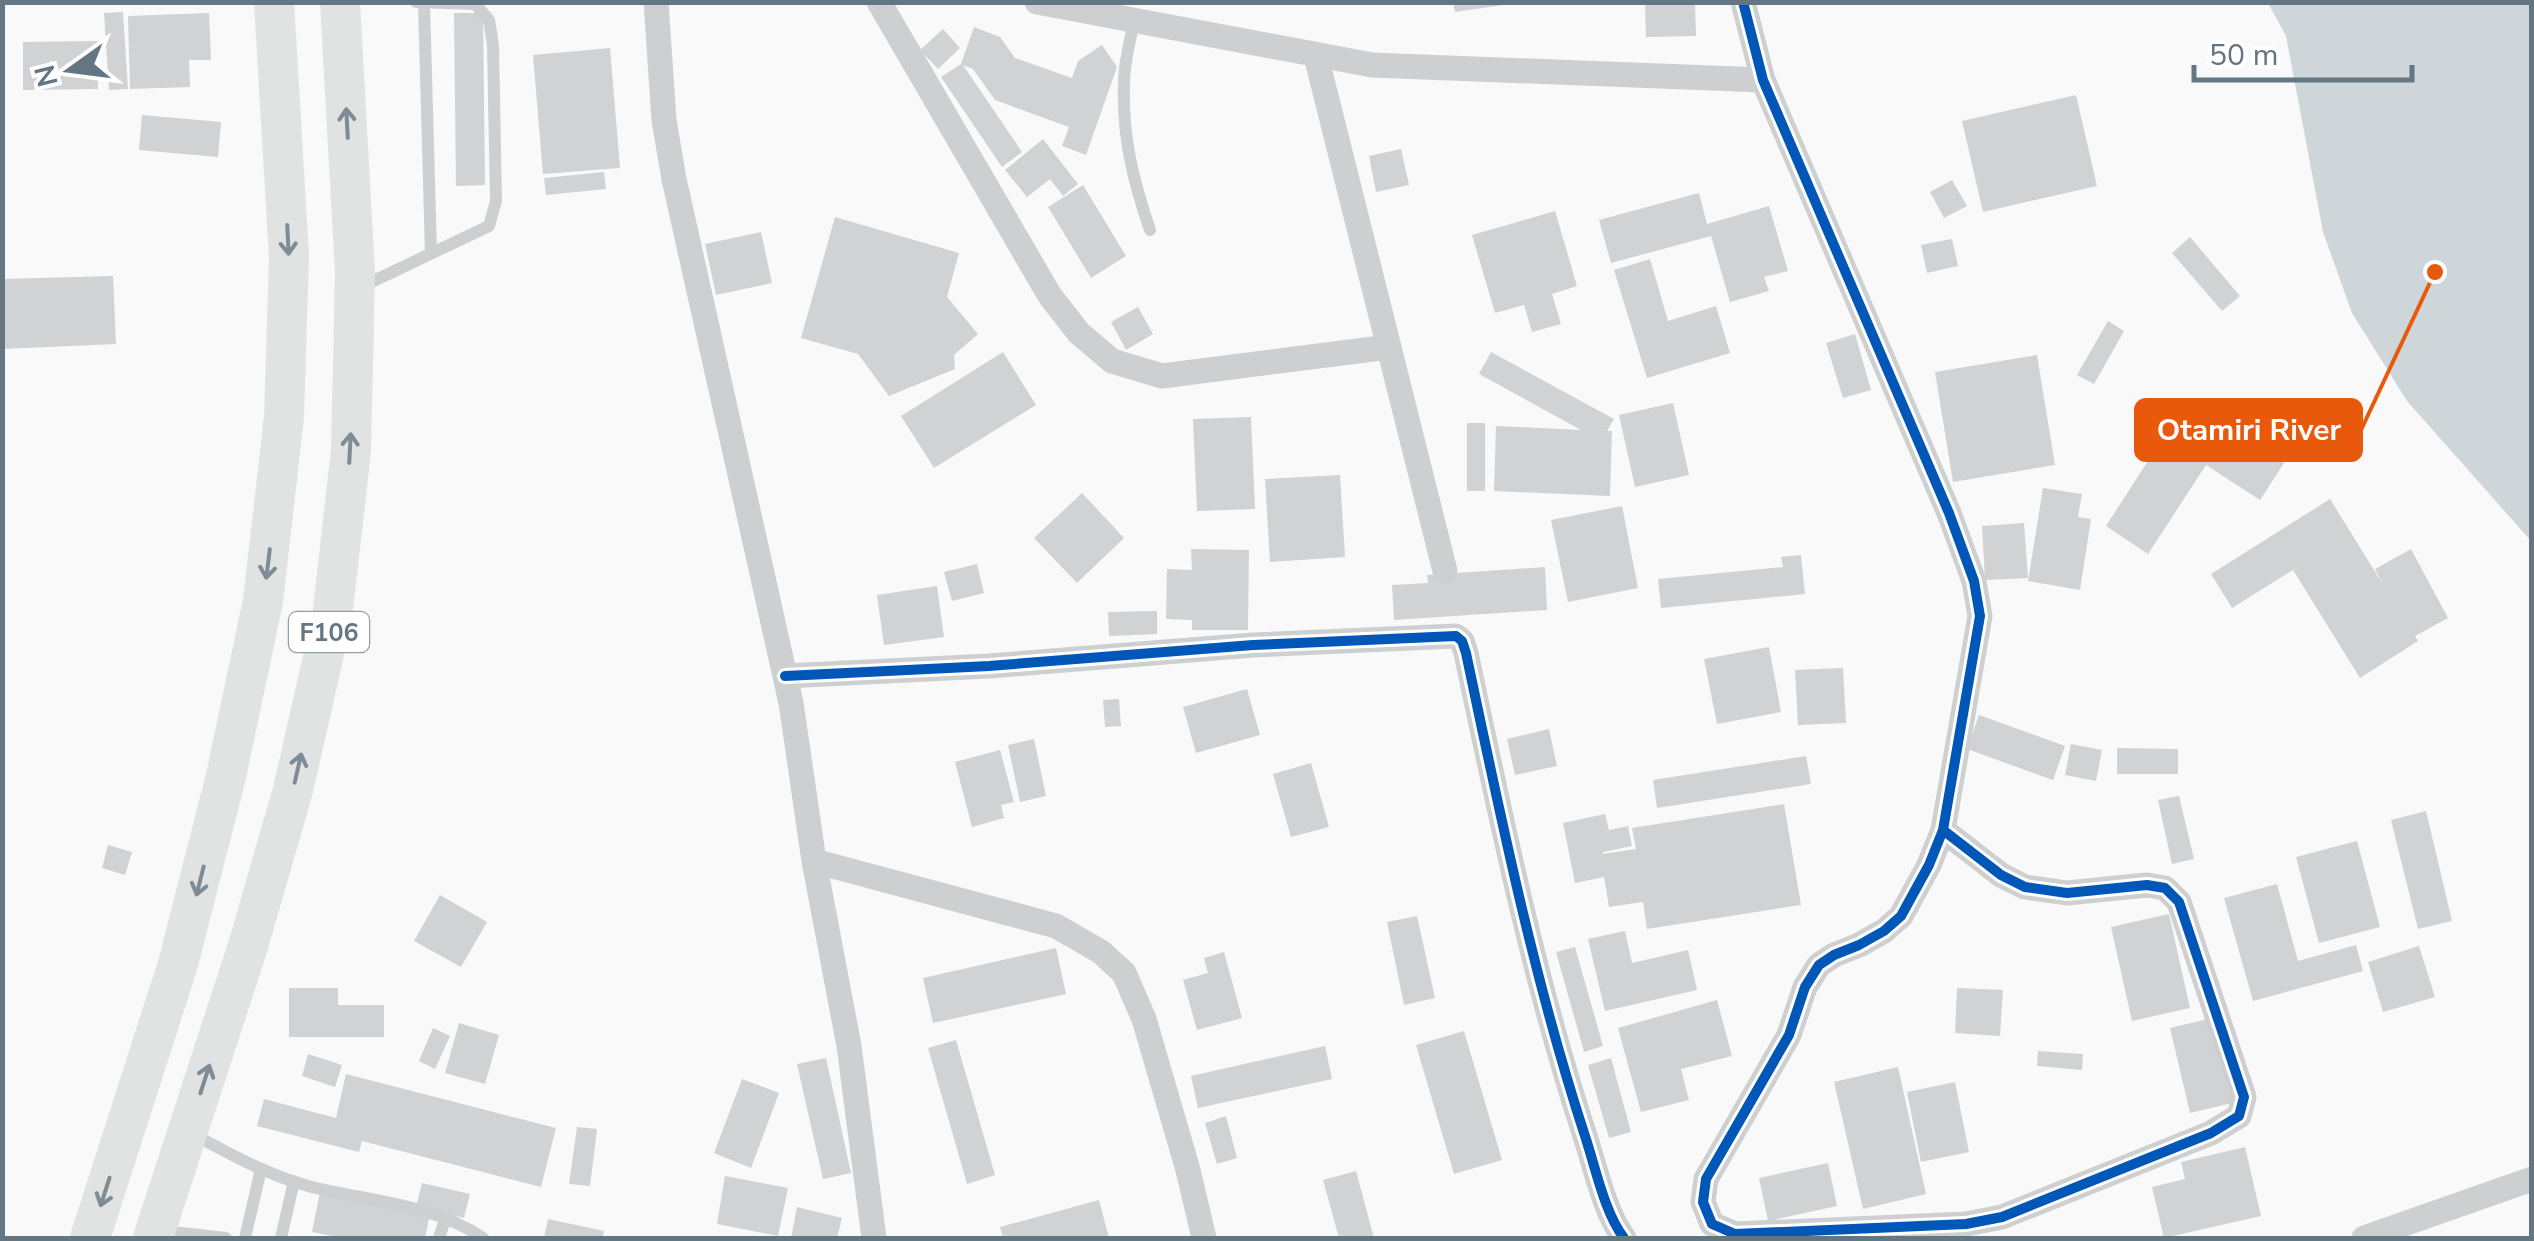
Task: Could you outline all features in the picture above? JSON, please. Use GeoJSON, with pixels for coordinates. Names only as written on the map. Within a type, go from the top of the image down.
{"type":"FeatureCollection","features":[{"type":"Feature","properties":{"kind":"main road","name":"F106"},"geometry":{"type":"LineString","coordinates":[[90,1238],[178,964],[226,776],[263,602],[284,417],[289,257],[274,2]]}},
{"type":"Feature","properties":{"kind":"main road","name":"F106"},"geometry":{"type":"LineString","coordinates":[[154,1234],[248,946],[293,790],[332,618],[350,451],[355,290],[340,2]]}},
{"type":"Feature","properties":{"kind":"street"},"geometry":{"type":"LineString","coordinates":[[656,2],[664,120],[674,179],[791,704],[814,861],[848,1046],[874,1238]]}},
{"type":"Feature","properties":{"kind":"street"},"geometry":{"type":"LineString","coordinates":[[879,2],[1050,296],[1080,333],[1112,361],[1162,376],[1389,347]]}},
{"type":"Feature","properties":{"kind":"street"},"geometry":{"type":"LineString","coordinates":[[1037,2],[1126,14],[1372,65],[1763,80]]}},
{"type":"Feature","properties":{"kind":"street"},"geometry":{"type":"LineString","coordinates":[[1744,2],[1763,80],[1949,512],[1974,580],[1980,616],[1943,830],[1929,865],[1901,916],[1884,931],[1819,965],[1805,987],[1789,1035],[1706,1180],[1704,1202],[1712,1224],[1728,1236],[1966,1224],[2002,1217],[2211,1133],[2239,1116],[2244,1097],[2179,902],[2165,888],[2148,885],[2067,893],[2025,887],[2001,875],[1943,830]]}},
{"type":"Feature","properties":{"kind":"street"},"geometry":{"type":"LineString","coordinates":[[1316,56],[1445,571]]}},
{"type":"Feature","properties":{"kind":"street"},"geometry":{"type":"LineString","coordinates":[[784,676],[988,666],[1252,645],[1456,636],[1466,653],[1502,824],[1574,1104],[1612,1216],[1624,1238]]}},
{"type":"Feature","properties":{"kind":"street"},"geometry":{"type":"LineString","coordinates":[[814,861],[1056,926],[1100,952],[1124,973],[1144,1019],[1204,1238]]}},
{"type":"Feature","properties":{"kind":"street"},"geometry":{"type":"LineString","coordinates":[[2364,1238],[2532,1179]]}},
{"type":"Feature","properties":{"kind":"lane"},"geometry":{"type":"LineString","coordinates":[[355,290],[489,226],[496,200],[490,20],[475,4],[416,2]]}},
{"type":"Feature","properties":{"kind":"lane"},"geometry":{"type":"LineString","coordinates":[[424,3],[430,254]]}},
{"type":"Feature","properties":{"kind":"lane"},"geometry":{"type":"LineString","coordinates":[[1126,14],[1126,132],[1131,174],[1150,230]]}},
{"type":"Feature","properties":{"kind":"lane"},"geometry":{"type":"LineString","coordinates":[[187,1132],[261,1170],[310,1186],[388,1201],[467,1228],[482,1238]]}},
{"type":"Feature","properties":{"kind":"lane"},"geometry":{"type":"LineString","coordinates":[[245,1238],[261,1170]]}},
{"type":"Feature","properties":{"kind":"lane"},"geometry":{"type":"LineString","coordinates":[[281,1238],[294,1181]]}},
{"type":"Feature","properties":{"kind":"lane"},"geometry":{"type":"LineString","coordinates":[[439,1238],[445,1220]]}},
{"type":"Feature","properties":{"kind":"lane"},"geometry":{"type":"LineString","coordinates":[[154,1234],[226,1238]]}},
{"type":"Feature","properties":{"kind":"shaded area"},"geometry":{"type":"Polygon","coordinates":[[[2268,3],[2531,3],[2531,541],[2407,401],[2352,313],[2323,232],[2286,36],[2268,3]]]}},
{"type":"Feature","properties":{"kind":"building"},"geometry":{"type":"Polygon","coordinates":[[[1453,2],[1503,2],[1503,5],[1455,12],[1453,2]]]}},
{"type":"Feature","properties":{"kind":"building"},"geometry":{"type":"Polygon","coordinates":[[[1645,2],[1695,2],[1696,36],[1646,37],[1645,2]]]}},
{"type":"Feature","properties":{"kind":"building"},"geometry":{"type":"Polygon","coordinates":[[[123,12],[128,89],[109,90],[104,13],[123,12]]]}},
{"type":"Feature","properties":{"kind":"building"},"geometry":{"type":"Polygon","coordinates":[[[209,13],[211,60],[189,60],[190,87],[130,89],[128,16],[209,13]]]}},
{"type":"Feature","properties":{"kind":"building"},"geometry":{"type":"Polygon","coordinates":[[[454,13],[483,13],[485,185],[456,186],[454,13]]]}},
{"type":"Feature","properties":{"kind":"building"},"geometry":{"type":"Polygon","coordinates":[[[974,27],[1000,37],[1015,58],[1072,78],[1078,61],[1102,45],[1117,67],[1086,155],[1062,146],[1069,127],[995,100],[973,69],[963,65],[1022,152],[1002,167],[941,77],[961,64],[974,27]]]}},
{"type":"Feature","properties":{"kind":"building"},"geometry":{"type":"Polygon","coordinates":[[[943,29],[960,48],[938,69],[920,50],[943,29]]]}},
{"type":"Feature","properties":{"kind":"building"},"geometry":{"type":"Polygon","coordinates":[[[97,41],[98,89],[23,90],[23,42],[97,41]]]}},
{"type":"Feature","properties":{"kind":"building"},"geometry":{"type":"Polygon","coordinates":[[[610,48],[620,168],[543,174],[533,55],[610,48]]]}},
{"type":"Feature","properties":{"kind":"building"},"geometry":{"type":"Polygon","coordinates":[[[2076,95],[2097,186],[1983,212],[1962,121],[2076,95]]]}},
{"type":"Feature","properties":{"kind":"building"},"geometry":{"type":"Polygon","coordinates":[[[142,115],[221,122],[218,157],[139,150],[142,115]]]}},
{"type":"Feature","properties":{"kind":"building"},"geometry":{"type":"Polygon","coordinates":[[[1043,139],[1078,184],[1063,196],[1050,179],[1027,197],[1005,170],[1043,139]]]}},
{"type":"Feature","properties":{"kind":"building"},"geometry":{"type":"Polygon","coordinates":[[[1401,149],[1409,185],[1376,192],[1369,156],[1401,149]]]}},
{"type":"Feature","properties":{"kind":"building"},"geometry":{"type":"Polygon","coordinates":[[[604,172],[606,189],[546,195],[544,178],[604,172]]]}},
{"type":"Feature","properties":{"kind":"building"},"geometry":{"type":"Polygon","coordinates":[[[1952,180],[1967,206],[1944,218],[1930,192],[1952,180]]]}},
{"type":"Feature","properties":{"kind":"building"},"geometry":{"type":"Polygon","coordinates":[[[1083,185],[1126,256],[1091,278],[1048,207],[1083,185]]]}},
{"type":"Feature","properties":{"kind":"building"},"geometry":{"type":"Polygon","coordinates":[[[1699,193],[1707,224],[1769,206],[1788,271],[1764,277],[1769,291],[1730,302],[1711,236],[1611,263],[1599,220],[1699,193]]]}},
{"type":"Feature","properties":{"kind":"building"},"geometry":{"type":"Polygon","coordinates":[[[1555,211],[1577,286],[1552,294],[1561,324],[1532,332],[1524,305],[1495,313],[1472,235],[1555,211]]]}},
{"type":"Feature","properties":{"kind":"building"},"geometry":{"type":"Polygon","coordinates":[[[835,217],[959,253],[947,297],[978,334],[954,355],[955,369],[889,396],[858,354],[801,338],[835,217]]]}},
{"type":"Feature","properties":{"kind":"building"},"geometry":{"type":"Polygon","coordinates":[[[761,232],[772,283],[716,295],[705,244],[761,232]]]}},
{"type":"Feature","properties":{"kind":"building"},"geometry":{"type":"Polygon","coordinates":[[[2190,237],[2240,296],[2222,311],[2172,253],[2190,237]]]}},
{"type":"Feature","properties":{"kind":"building"},"geometry":{"type":"Polygon","coordinates":[[[1952,239],[1958,266],[1927,273],[1921,245],[1952,239]]]}},
{"type":"Feature","properties":{"kind":"building"},"geometry":{"type":"Polygon","coordinates":[[[1650,259],[1668,321],[1716,306],[1730,353],[1647,378],[1614,270],[1650,259]]]}},
{"type":"Feature","properties":{"kind":"building"},"geometry":{"type":"Polygon","coordinates":[[[113,276],[116,344],[2,349],[2,279],[113,276]]]}},
{"type":"Feature","properties":{"kind":"building"},"geometry":{"type":"Polygon","coordinates":[[[1138,307],[1153,334],[1126,350],[1111,322],[1138,307]]]}},
{"type":"Feature","properties":{"kind":"building"},"geometry":{"type":"Polygon","coordinates":[[[2108,321],[2124,331],[2094,384],[2077,375],[2108,321]]]}},
{"type":"Feature","properties":{"kind":"building"},"geometry":{"type":"Polygon","coordinates":[[[1855,334],[1871,390],[1843,398],[1826,343],[1855,334]]]}},
{"type":"Feature","properties":{"kind":"building"},"geometry":{"type":"Polygon","coordinates":[[[1003,352],[1036,405],[934,468],[901,416],[1003,352]]]}},
{"type":"Feature","properties":{"kind":"building"},"geometry":{"type":"Polygon","coordinates":[[[1491,352],[1614,419],[1607,431],[1612,431],[1610,496],[1494,491],[1496,426],[1581,430],[1479,374],[1491,352]]]}},
{"type":"Feature","properties":{"kind":"building"},"geometry":{"type":"Polygon","coordinates":[[[2037,355],[2055,465],[1953,482],[1935,372],[2037,355]]]}},
{"type":"Feature","properties":{"kind":"building"},"geometry":{"type":"Polygon","coordinates":[[[2188,399],[2284,463],[2260,500],[2206,465],[2148,554],[2106,526],[2188,399]]]}},
{"type":"Feature","properties":{"kind":"building"},"geometry":{"type":"Polygon","coordinates":[[[1673,403],[1689,475],[1635,487],[1619,415],[1673,403]]]}},
{"type":"Feature","properties":{"kind":"building"},"geometry":{"type":"Polygon","coordinates":[[[1251,417],[1255,509],[1197,511],[1193,419],[1251,417]]]}},
{"type":"Feature","properties":{"kind":"building"},"geometry":{"type":"Polygon","coordinates":[[[1467,423],[1485,423],[1485,491],[1467,491],[1467,423]]]}},
{"type":"Feature","properties":{"kind":"building"},"geometry":{"type":"Polygon","coordinates":[[[1340,475],[1345,557],[1270,562],[1265,479],[1340,475]]]}},
{"type":"Feature","properties":{"kind":"building"},"geometry":{"type":"Polygon","coordinates":[[[2043,488],[2082,494],[2078,517],[2091,519],[2080,590],[2028,581],[2043,488]]]}},
{"type":"Feature","properties":{"kind":"building"},"geometry":{"type":"Polygon","coordinates":[[[1082,493],[1124,538],[1077,583],[1034,538],[1082,493]]]}},
{"type":"Feature","properties":{"kind":"building"},"geometry":{"type":"Polygon","coordinates":[[[2330,499],[2382,583],[2375,569],[2411,549],[2448,618],[2415,636],[2418,641],[2360,678],[2293,570],[2232,608],[2211,574],[2330,499]]]}},
{"type":"Feature","properties":{"kind":"building"},"geometry":{"type":"Polygon","coordinates":[[[1622,506],[1638,588],[1568,602],[1551,520],[1622,506]]]}},
{"type":"Feature","properties":{"kind":"building"},"geometry":{"type":"Polygon","coordinates":[[[2024,523],[2028,578],[1985,580],[1982,526],[2024,523]]]}},
{"type":"Feature","properties":{"kind":"building"},"geometry":{"type":"Polygon","coordinates":[[[1191,549],[1249,550],[1248,630],[1192,630],[1192,620],[1166,619],[1167,569],[1192,570],[1191,549]]]}},
{"type":"Feature","properties":{"kind":"building"},"geometry":{"type":"Polygon","coordinates":[[[1801,555],[1805,594],[1661,608],[1658,579],[1783,567],[1781,557],[1801,555]]]}},
{"type":"Feature","properties":{"kind":"building"},"geometry":{"type":"Polygon","coordinates":[[[977,564],[984,593],[952,601],[944,572],[977,564]]]}},
{"type":"Feature","properties":{"kind":"building"},"geometry":{"type":"Polygon","coordinates":[[[1545,567],[1547,610],[1394,620],[1392,585],[1428,583],[1427,575],[1545,567]]]}},
{"type":"Feature","properties":{"kind":"building"},"geometry":{"type":"Polygon","coordinates":[[[937,586],[944,637],[884,645],[877,595],[937,586]]]}},
{"type":"Feature","properties":{"kind":"building"},"geometry":{"type":"Polygon","coordinates":[[[1157,611],[1157,634],[1109,636],[1108,612],[1157,611]]]}},
{"type":"Feature","properties":{"kind":"building"},"geometry":{"type":"Polygon","coordinates":[[[1769,647],[1781,712],[1717,724],[1704,659],[1769,647]]]}},
{"type":"Feature","properties":{"kind":"building"},"geometry":{"type":"Polygon","coordinates":[[[1843,668],[1846,723],[1798,725],[1795,670],[1843,668]]]}},
{"type":"Feature","properties":{"kind":"building"},"geometry":{"type":"Polygon","coordinates":[[[1247,689],[1260,735],[1196,753],[1183,707],[1247,689]]]}},
{"type":"Feature","properties":{"kind":"building"},"geometry":{"type":"Polygon","coordinates":[[[1119,699],[1121,726],[1105,727],[1103,700],[1119,699]]]}},
{"type":"Feature","properties":{"kind":"building"},"geometry":{"type":"Polygon","coordinates":[[[1979,715],[2065,746],[2053,780],[1967,749],[1979,715]]]}},
{"type":"Feature","properties":{"kind":"building"},"geometry":{"type":"Polygon","coordinates":[[[1549,729],[1557,766],[1515,775],[1507,739],[1549,729]]]}},
{"type":"Feature","properties":{"kind":"building"},"geometry":{"type":"Polygon","coordinates":[[[1034,739],[1046,796],[1020,802],[1008,745],[1034,739]]]}},
{"type":"Feature","properties":{"kind":"building"},"geometry":{"type":"Polygon","coordinates":[[[2071,744],[2102,750],[2096,781],[2065,775],[2071,744]]]}},
{"type":"Feature","properties":{"kind":"building"},"geometry":{"type":"Polygon","coordinates":[[[2117,748],[2178,749],[2178,774],[2117,774],[2117,748]]]}},
{"type":"Feature","properties":{"kind":"building"},"geometry":{"type":"Polygon","coordinates":[[[1000,750],[1014,802],[1001,805],[1004,818],[972,827],[955,762],[1000,750]]]}},
{"type":"Feature","properties":{"kind":"building"},"geometry":{"type":"Polygon","coordinates":[[[1806,756],[1811,784],[1657,808],[1653,780],[1806,756]]]}},
{"type":"Feature","properties":{"kind":"building"},"geometry":{"type":"Polygon","coordinates":[[[1311,763],[1329,827],[1291,837],[1273,774],[1311,763]]]}},
{"type":"Feature","properties":{"kind":"building"},"geometry":{"type":"Polygon","coordinates":[[[2179,796],[2194,859],[2172,864],[2158,800],[2179,796]]]}},
{"type":"Feature","properties":{"kind":"building"},"geometry":{"type":"Polygon","coordinates":[[[1784,804],[1801,905],[1647,929],[1643,902],[1609,907],[1604,877],[1575,883],[1563,823],[1605,814],[1609,830],[1628,826],[1632,846],[1603,854],[1636,849],[1632,828],[1784,804]]]}},
{"type":"Feature","properties":{"kind":"building"},"geometry":{"type":"Polygon","coordinates":[[[2426,811],[2452,921],[2418,929],[2391,820],[2426,811]]]}},
{"type":"Feature","properties":{"kind":"building"},"geometry":{"type":"Polygon","coordinates":[[[2357,841],[2380,927],[2319,943],[2296,857],[2357,841]]]}},
{"type":"Feature","properties":{"kind":"building"},"geometry":{"type":"Polygon","coordinates":[[[108,845],[132,852],[125,875],[102,868],[108,845]]]}},
{"type":"Feature","properties":{"kind":"building"},"geometry":{"type":"Polygon","coordinates":[[[2277,884],[2298,961],[2356,945],[2363,971],[2253,1001],[2224,898],[2277,884]]]}},
{"type":"Feature","properties":{"kind":"building"},"geometry":{"type":"Polygon","coordinates":[[[440,895],[487,922],[461,967],[414,941],[440,895]]]}},
{"type":"Feature","properties":{"kind":"building"},"geometry":{"type":"Polygon","coordinates":[[[2169,914],[2190,1008],[2132,1021],[2111,927],[2169,914]]]}},
{"type":"Feature","properties":{"kind":"building"},"geometry":{"type":"Polygon","coordinates":[[[1417,916],[1435,998],[1404,1005],[1387,922],[1417,916]]]}},
{"type":"Feature","properties":{"kind":"building"},"geometry":{"type":"Polygon","coordinates":[[[1625,931],[1632,963],[1688,950],[1697,990],[1605,1011],[1588,939],[1625,931]]]}},
{"type":"Feature","properties":{"kind":"building"},"geometry":{"type":"Polygon","coordinates":[[[2419,946],[2435,997],[2383,1012],[2368,962],[2419,946]]]}},
{"type":"Feature","properties":{"kind":"building"},"geometry":{"type":"Polygon","coordinates":[[[1575,947],[1603,1046],[1584,1052],[1556,952],[1575,947]]]}},
{"type":"Feature","properties":{"kind":"building"},"geometry":{"type":"Polygon","coordinates":[[[1056,948],[1066,994],[933,1023],[923,978],[1056,948]]]}},
{"type":"Feature","properties":{"kind":"building"},"geometry":{"type":"Polygon","coordinates":[[[1224,952],[1242,1018],[1197,1030],[1183,980],[1208,973],[1204,958],[1224,952]]]}},
{"type":"Feature","properties":{"kind":"building"},"geometry":{"type":"Polygon","coordinates":[[[289,988],[338,988],[338,1005],[384,1005],[384,1037],[289,1037],[289,988]]]}},
{"type":"Feature","properties":{"kind":"building"},"geometry":{"type":"Polygon","coordinates":[[[1957,988],[2003,990],[2000,1036],[1955,1033],[1957,988]]]}},
{"type":"Feature","properties":{"kind":"building"},"geometry":{"type":"Polygon","coordinates":[[[1717,1000],[1732,1056],[1681,1069],[1689,1100],[1641,1112],[1618,1028],[1717,1000]]]}},
{"type":"Feature","properties":{"kind":"building"},"geometry":{"type":"Polygon","coordinates":[[[2225,1015],[2245,1100],[2190,1113],[2170,1028],[2225,1015]]]}},
{"type":"Feature","properties":{"kind":"building"},"geometry":{"type":"Polygon","coordinates":[[[459,1023],[499,1035],[485,1084],[445,1073],[459,1023]]]}},
{"type":"Feature","properties":{"kind":"building"},"geometry":{"type":"Polygon","coordinates":[[[433,1028],[450,1036],[435,1069],[419,1061],[433,1028]]]}},
{"type":"Feature","properties":{"kind":"building"},"geometry":{"type":"Polygon","coordinates":[[[1464,1031],[1502,1160],[1454,1174],[1416,1045],[1464,1031]]]}},
{"type":"Feature","properties":{"kind":"building"},"geometry":{"type":"Polygon","coordinates":[[[956,1040],[995,1175],[967,1184],[928,1048],[956,1040]]]}},
{"type":"Feature","properties":{"kind":"building"},"geometry":{"type":"Polygon","coordinates":[[[1325,1046],[1332,1079],[1198,1108],[1191,1076],[1325,1046]]]}},
{"type":"Feature","properties":{"kind":"building"},"geometry":{"type":"Polygon","coordinates":[[[2038,1051],[2083,1054],[2082,1070],[2037,1066],[2038,1051]]]}},
{"type":"Feature","properties":{"kind":"building"},"geometry":{"type":"Polygon","coordinates":[[[308,1054],[342,1065],[335,1087],[302,1076],[308,1054]]]}},
{"type":"Feature","properties":{"kind":"building"},"geometry":{"type":"Polygon","coordinates":[[[826,1058],[851,1173],[823,1179],[797,1064],[826,1058]]]}},
{"type":"Feature","properties":{"kind":"building"},"geometry":{"type":"Polygon","coordinates":[[[1611,1058],[1631,1132],[1609,1138],[1588,1065],[1611,1058]]]}},
{"type":"Feature","properties":{"kind":"building"},"geometry":{"type":"Polygon","coordinates":[[[1898,1067],[1926,1194],[1863,1209],[1834,1082],[1898,1067]]]}},
{"type":"Feature","properties":{"kind":"building"},"geometry":{"type":"Polygon","coordinates":[[[346,1074],[556,1128],[541,1187],[362,1141],[359,1152],[257,1126],[264,1099],[336,1118],[346,1074]]]}},
{"type":"Feature","properties":{"kind":"building"},"geometry":{"type":"Polygon","coordinates":[[[742,1079],[779,1093],[751,1168],[714,1153],[742,1079]]]}},
{"type":"Feature","properties":{"kind":"building"},"geometry":{"type":"Polygon","coordinates":[[[1955,1082],[1969,1152],[1921,1162],[1907,1092],[1955,1082]]]}},
{"type":"Feature","properties":{"kind":"building"},"geometry":{"type":"Polygon","coordinates":[[[1226,1116],[1237,1158],[1217,1164],[1205,1123],[1226,1116]]]}},
{"type":"Feature","properties":{"kind":"building"},"geometry":{"type":"Polygon","coordinates":[[[577,1127],[597,1129],[590,1186],[569,1184],[577,1127]]]}},
{"type":"Feature","properties":{"kind":"building"},"geometry":{"type":"Polygon","coordinates":[[[2245,1147],[2261,1216],[2164,1238],[2152,1187],[2185,1179],[2181,1162],[2245,1147]]]}},
{"type":"Feature","properties":{"kind":"building"},"geometry":{"type":"Polygon","coordinates":[[[1828,1163],[1837,1206],[1768,1221],[1759,1178],[1828,1163]]]}},
{"type":"Feature","properties":{"kind":"building"},"geometry":{"type":"Polygon","coordinates":[[[1356,1171],[1374,1238],[1339,1238],[1323,1180],[1356,1171]]]}},
{"type":"Feature","properties":{"kind":"building"},"geometry":{"type":"Polygon","coordinates":[[[725,1176],[788,1188],[778,1236],[717,1224],[725,1176]]]}},
{"type":"Feature","properties":{"kind":"building"},"geometry":{"type":"Polygon","coordinates":[[[422,1183],[470,1194],[464,1218],[416,1207],[422,1183]]]}},
{"type":"Feature","properties":{"kind":"building"},"geometry":{"type":"Polygon","coordinates":[[[320,1192],[430,1214],[425,1238],[343,1238],[312,1232],[320,1192]]]}},
{"type":"Feature","properties":{"kind":"building"},"geometry":{"type":"Polygon","coordinates":[[[1099,1200],[1109,1238],[1003,1238],[1000,1227],[1099,1200]]]}},
{"type":"Feature","properties":{"kind":"building"},"geometry":{"type":"Polygon","coordinates":[[[797,1207],[842,1218],[837,1238],[791,1238],[797,1207]]]}},
{"type":"Feature","properties":{"kind":"building"},"geometry":{"type":"Polygon","coordinates":[[[548,1219],[604,1231],[602,1238],[544,1238],[548,1219]]]}},
{"type":"Feature","properties":{"kind":"cycle path"},"geometry":{"type":"LineString","coordinates":[[1743,2],[1763,80],[1949,513],[1974,581],[1980,616],[1943,830],[1929,865],[1901,916],[1884,931],[1819,965],[1805,987],[1789,1035],[1706,1179],[1703,1202],[1712,1224],[1735,1234],[1966,1224],[2002,1217],[2211,1133],[2239,1116],[2244,1097],[2179,902],[2165,888],[2147,885],[2067,893],[2025,887],[2001,875],[1943,830]]}},
{"type":"Feature","properties":{"kind":"cycle path"},"geometry":{"type":"LineString","coordinates":[[785,676],[989,666],[1253,645],[1456,636],[1466,653],[1549,1014],[1601,1188],[1624,1238]]}},
{"type":"Feature","properties":{"kind":"place","name":"Otamiri River"},"geometry":{"type":"Point","coordinates":[2435,272]}}]}
